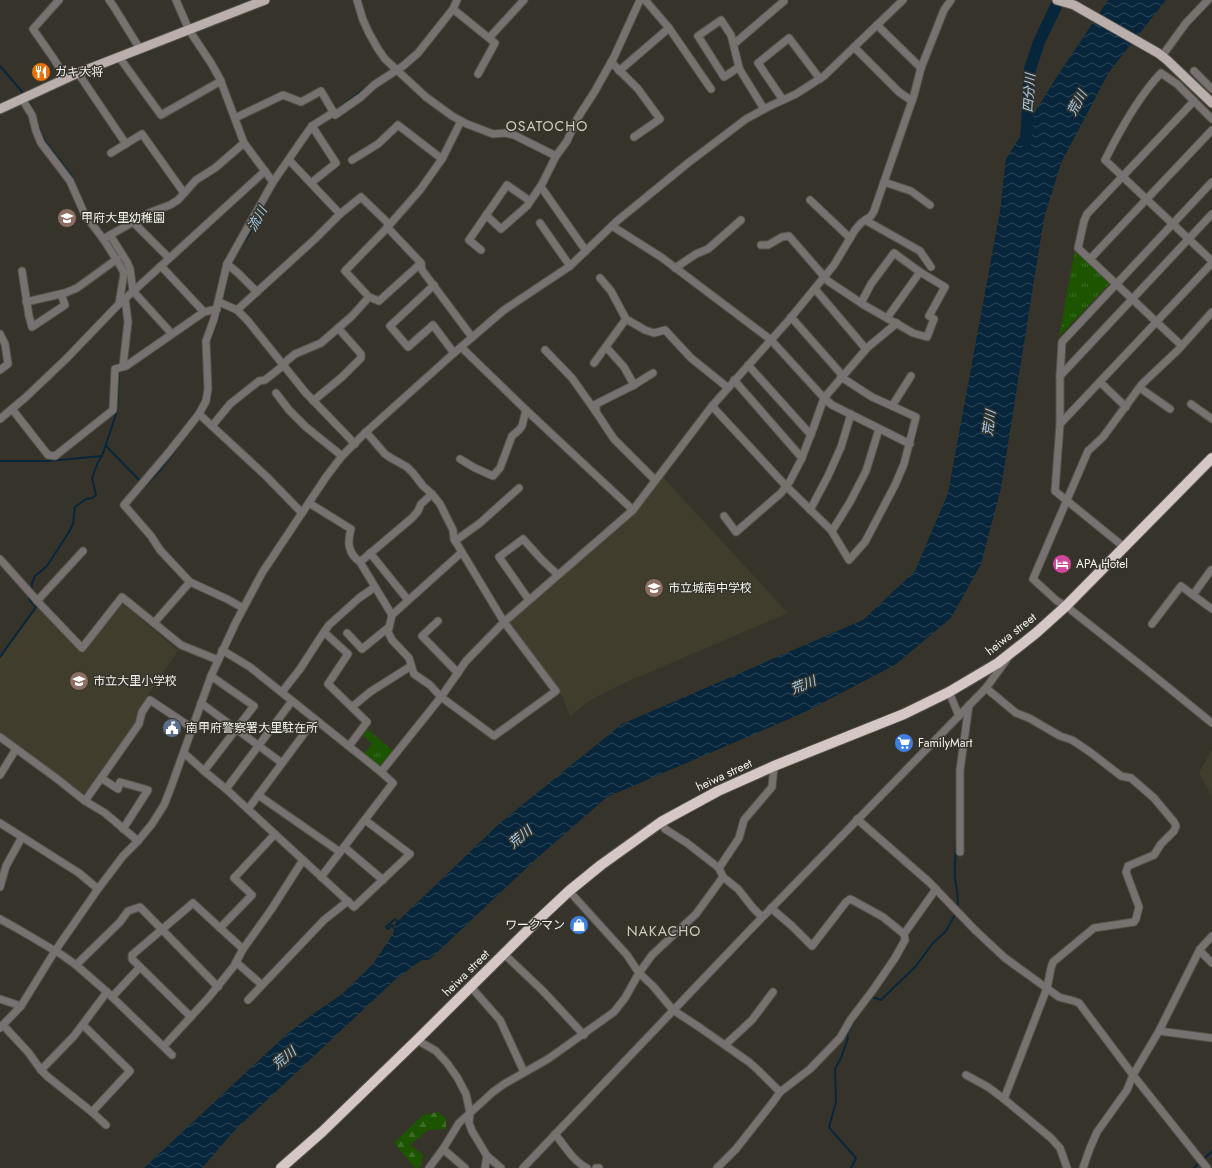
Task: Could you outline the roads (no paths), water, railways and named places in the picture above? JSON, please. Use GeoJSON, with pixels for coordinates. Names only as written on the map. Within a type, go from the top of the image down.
{"type":"FeatureCollection","features":[{"type":"Feature","properties":{"kind":"highway","name":"heiwa street"},"geometry":{"type":"LineString","coordinates":[[281,1168],[322,1132],[536,922],[569,891],[601,865],[661,822],[718,790],[904,714],[950,692],[1012,653],[1066,606],[1212,458]]}},
{"type":"Feature","properties":{"kind":"main road"},"geometry":{"type":"LineString","coordinates":[[0,109],[78,73],[265,0]]}},
{"type":"Feature","properties":{"kind":"main road"},"geometry":{"type":"LineString","coordinates":[[1057,0],[1074,5],[1160,55],[1212,103]]}},
{"type":"Feature","properties":{"kind":"street"},"geometry":{"type":"LineString","coordinates":[[59,0],[33,29],[66,79]]}},
{"type":"Feature","properties":{"kind":"street"},"geometry":{"type":"LineString","coordinates":[[109,0],[140,49]]}},
{"type":"Feature","properties":{"kind":"street"},"geometry":{"type":"LineString","coordinates":[[176,0],[189,30],[221,80],[244,143],[273,182]]}},
{"type":"Feature","properties":{"kind":"street"},"geometry":{"type":"LineString","coordinates":[[357,0],[363,20],[385,59],[426,97],[452,116],[479,130],[493,134],[505,133],[514,135],[556,156]]}},
{"type":"Feature","properties":{"kind":"street"},"geometry":{"type":"LineString","coordinates":[[243,608],[190,582],[160,550],[151,536],[124,505],[199,414],[206,401],[208,389],[206,341],[218,305],[227,264],[273,182],[312,126],[334,112],[335,114],[361,97],[374,85],[397,70],[418,53],[453,9],[457,0]]}},
{"type":"Feature","properties":{"kind":"street"},"geometry":{"type":"LineString","coordinates":[[489,38],[524,0]]}},
{"type":"Feature","properties":{"kind":"street"},"geometry":{"type":"LineString","coordinates":[[486,215],[501,229],[510,222],[530,201],[541,187],[556,156],[567,141],[577,119],[595,92],[611,62],[640,0]]}},
{"type":"Feature","properties":{"kind":"street"},"geometry":{"type":"LineString","coordinates":[[645,0],[669,28],[711,89]]}},
{"type":"Feature","properties":{"kind":"street"},"geometry":{"type":"LineString","coordinates":[[106,1125],[48,1077],[28,1052],[1,1026],[21,1006],[54,951],[98,889],[123,856],[152,824],[164,805],[222,650],[262,573],[326,477],[342,456],[366,432],[472,337],[509,306],[570,266],[612,226],[688,163],[746,119],[796,94],[820,79],[903,0]]}},
{"type":"Feature","properties":{"kind":"street"},"geometry":{"type":"LineString","coordinates":[[381,772],[441,697],[466,661],[504,622],[633,510],[727,387],[771,340],[815,289],[834,265],[855,230],[871,216],[912,101],[921,68],[944,10],[951,0]]}},
{"type":"Feature","properties":{"kind":"street"},"geometry":{"type":"LineString","coordinates":[[1160,55],[1186,23],[1208,0]]}},
{"type":"Feature","properties":{"kind":"street"},"geometry":{"type":"LineString","coordinates":[[734,44],[784,1]]}},
{"type":"Feature","properties":{"kind":"street"},"geometry":{"type":"LineString","coordinates":[[453,9],[495,43],[478,74]]}},
{"type":"Feature","properties":{"kind":"street"},"geometry":{"type":"LineString","coordinates":[[739,67],[724,77],[698,36],[721,20],[731,34],[739,67],[764,109]]}},
{"type":"Feature","properties":{"kind":"street"},"geometry":{"type":"LineString","coordinates":[[877,25],[921,68]]}},
{"type":"Feature","properties":{"kind":"street"},"geometry":{"type":"LineString","coordinates":[[619,71],[669,28]]}},
{"type":"Feature","properties":{"kind":"street"},"geometry":{"type":"LineString","coordinates":[[783,100],[758,63],[789,38],[820,79]]}},
{"type":"Feature","properties":{"kind":"street"},"geometry":{"type":"LineString","coordinates":[[854,47],[899,92],[912,101]]}},
{"type":"Feature","properties":{"kind":"street"},"geometry":{"type":"LineString","coordinates":[[119,57],[161,115],[221,80]]}},
{"type":"Feature","properties":{"kind":"street"},"geometry":{"type":"LineString","coordinates":[[611,62],[638,89],[660,119],[634,137]]}},
{"type":"Feature","properties":{"kind":"street"},"geometry":{"type":"LineString","coordinates":[[1194,71],[1212,89]]}},
{"type":"Feature","properties":{"kind":"street"},"geometry":{"type":"LineString","coordinates":[[78,73],[126,144]]}},
{"type":"Feature","properties":{"kind":"street"},"geometry":{"type":"LineString","coordinates":[[1060,424],[1212,262],[1105,160],[1114,142],[1140,101],[1161,73],[1177,84],[1212,119]]}},
{"type":"Feature","properties":{"kind":"street"},"geometry":{"type":"LineString","coordinates":[[235,118],[283,95],[302,102],[321,91],[334,112]]}},
{"type":"Feature","properties":{"kind":"street"},"geometry":{"type":"LineString","coordinates":[[25,98],[41,144],[70,181],[85,216],[106,237],[127,262],[130,269],[133,291],[172,334]]}},
{"type":"Feature","properties":{"kind":"street"},"geometry":{"type":"LineString","coordinates":[[1181,345],[1078,248],[1087,214],[1194,100]]}},
{"type":"Feature","properties":{"kind":"street"},"geometry":{"type":"LineString","coordinates":[[421,262],[379,301],[369,297],[344,271],[388,226],[420,190],[442,159],[461,121]]}},
{"type":"Feature","properties":{"kind":"street"},"geometry":{"type":"LineString","coordinates":[[310,183],[336,163],[312,126]]}},
{"type":"Feature","properties":{"kind":"street"},"geometry":{"type":"LineString","coordinates":[[352,160],[378,144],[398,126],[442,159]]}},
{"type":"Feature","properties":{"kind":"street"},"geometry":{"type":"LineString","coordinates":[[1090,259],[1212,130]]}},
{"type":"Feature","properties":{"kind":"street"},"geometry":{"type":"LineString","coordinates":[[112,152],[142,134],[184,193]]}},
{"type":"Feature","properties":{"kind":"street"},"geometry":{"type":"LineString","coordinates":[[106,237],[151,212],[170,205],[178,200],[196,180],[215,168],[244,143]]}},
{"type":"Feature","properties":{"kind":"street"},"geometry":{"type":"LineString","coordinates":[[289,160],[340,214]]}},
{"type":"Feature","properties":{"kind":"street"},"geometry":{"type":"LineString","coordinates":[[0,419],[66,359],[122,301],[265,172]]}},
{"type":"Feature","properties":{"kind":"street"},"geometry":{"type":"LineString","coordinates":[[884,182],[911,191],[930,205]]}},
{"type":"Feature","properties":{"kind":"street"},"geometry":{"type":"LineString","coordinates":[[1124,547],[1055,491],[1060,424],[1062,342],[1212,182]]}},
{"type":"Feature","properties":{"kind":"street"},"geometry":{"type":"LineString","coordinates":[[482,250],[469,240],[507,185],[530,201]]}},
{"type":"Feature","properties":{"kind":"street"},"geometry":{"type":"LineString","coordinates":[[541,187],[586,251]]}},
{"type":"Feature","properties":{"kind":"street"},"geometry":{"type":"LineString","coordinates":[[237,310],[360,197],[421,262],[422,270],[472,337]]}},
{"type":"Feature","properties":{"kind":"street"},"geometry":{"type":"LineString","coordinates":[[810,200],[850,238]]}},
{"type":"Feature","properties":{"kind":"street"},"geometry":{"type":"LineString","coordinates":[[1060,376],[1212,214]]}},
{"type":"Feature","properties":{"kind":"street"},"geometry":{"type":"LineString","coordinates":[[675,268],[696,254],[708,249],[741,220]]}},
{"type":"Feature","properties":{"kind":"street"},"geometry":{"type":"LineString","coordinates":[[865,220],[920,251],[932,267]]}},
{"type":"Feature","properties":{"kind":"street"},"geometry":{"type":"LineString","coordinates":[[133,222],[169,258]]}},
{"type":"Feature","properties":{"kind":"street"},"geometry":{"type":"LineString","coordinates":[[540,223],[570,266]]}},
{"type":"Feature","properties":{"kind":"street"},"geometry":{"type":"LineString","coordinates":[[612,226],[661,257],[771,340],[832,405],[910,444]]}},
{"type":"Feature","properties":{"kind":"street"},"geometry":{"type":"LineString","coordinates":[[761,245],[768,245],[782,237],[789,236],[828,281],[861,303],[887,318],[927,338],[934,319],[930,316],[944,287],[894,253],[871,284],[861,303]]}},
{"type":"Feature","properties":{"kind":"street"},"geometry":{"type":"LineString","coordinates":[[106,237],[124,273],[122,301],[128,322],[123,366]]}},
{"type":"Feature","properties":{"kind":"street"},"geometry":{"type":"LineString","coordinates":[[26,302],[60,294],[77,288],[117,259]]}},
{"type":"Feature","properties":{"kind":"street"},"geometry":{"type":"LineString","coordinates":[[227,264],[257,292]]}},
{"type":"Feature","properties":{"kind":"street"},"geometry":{"type":"LineString","coordinates":[[161,266],[204,312]]}},
{"type":"Feature","properties":{"kind":"street"},"geometry":{"type":"LineString","coordinates":[[22,271],[26,302],[32,327],[65,305],[60,294]]}},
{"type":"Feature","properties":{"kind":"street"},"geometry":{"type":"LineString","coordinates":[[887,318],[920,272]]}},
{"type":"Feature","properties":{"kind":"street"},"geometry":{"type":"LineString","coordinates":[[600,278],[611,291],[626,319],[645,330],[654,332],[665,330],[691,358],[727,387]]}},
{"type":"Feature","properties":{"kind":"street"},"geometry":{"type":"LineString","coordinates":[[434,285],[390,326],[408,347],[433,325],[454,353]]}},
{"type":"Feature","properties":{"kind":"street"},"geometry":{"type":"LineString","coordinates":[[815,289],[866,348]]}},
{"type":"Feature","properties":{"kind":"street"},"geometry":{"type":"LineString","coordinates":[[212,426],[230,404],[259,381],[265,380],[295,354],[321,343],[352,316],[369,297]]}},
{"type":"Feature","properties":{"kind":"street"},"geometry":{"type":"LineString","coordinates":[[12,409],[48,455],[55,456],[113,410],[115,369],[126,366],[204,312],[218,305],[237,310],[248,321],[305,392],[355,444]]}},
{"type":"Feature","properties":{"kind":"street"},"geometry":{"type":"LineString","coordinates":[[1212,312],[1140,388],[1103,437],[1088,452],[1033,579],[1057,601],[1066,606],[1212,723]]}},
{"type":"Feature","properties":{"kind":"street"},"geometry":{"type":"LineString","coordinates":[[712,406],[786,486],[832,531],[849,560],[865,542],[895,485],[904,464],[916,417],[872,397],[842,376],[791,317]]}},
{"type":"Feature","properties":{"kind":"street"},"geometry":{"type":"LineString","coordinates":[[594,363],[626,319]]}},
{"type":"Feature","properties":{"kind":"street"},"geometry":{"type":"LineString","coordinates":[[724,516],[736,532],[781,493],[790,481],[802,458],[824,398],[866,348],[897,323]]}},
{"type":"Feature","properties":{"kind":"street"},"geometry":{"type":"LineString","coordinates":[[313,401],[342,377],[361,358],[361,354],[338,328]]}},
{"type":"Feature","properties":{"kind":"street"},"geometry":{"type":"LineString","coordinates":[[0,334],[5,344],[8,364],[0,370]]}},
{"type":"Feature","properties":{"kind":"street"},"geometry":{"type":"LineString","coordinates":[[461,347],[633,510]]}},
{"type":"Feature","properties":{"kind":"street"},"geometry":{"type":"LineString","coordinates":[[606,347],[624,367],[634,385]]}},
{"type":"Feature","properties":{"kind":"street"},"geometry":{"type":"LineString","coordinates":[[545,350],[572,378],[614,439],[656,480]]}},
{"type":"Feature","properties":{"kind":"street"},"geometry":{"type":"LineString","coordinates":[[748,365],[811,435]]}},
{"type":"Feature","properties":{"kind":"street"},"geometry":{"type":"LineString","coordinates":[[596,412],[596,404],[653,374]]}},
{"type":"Feature","properties":{"kind":"street"},"geometry":{"type":"LineString","coordinates":[[892,406],[911,376]]}},
{"type":"Feature","properties":{"kind":"street"},"geometry":{"type":"LineString","coordinates":[[734,380],[802,458]]}},
{"type":"Feature","properties":{"kind":"street"},"geometry":{"type":"LineString","coordinates":[[1100,382],[1126,407]]}},
{"type":"Feature","properties":{"kind":"street"},"geometry":{"type":"LineString","coordinates":[[1140,388],[1170,409]]}},
{"type":"Feature","properties":{"kind":"street"},"geometry":{"type":"LineString","coordinates":[[276,393],[289,410],[306,427],[342,456]]}},
{"type":"Feature","properties":{"kind":"street"},"geometry":{"type":"LineString","coordinates":[[1191,404],[1212,419]]}},
{"type":"Feature","properties":{"kind":"street"},"geometry":{"type":"LineString","coordinates":[[460,459],[492,476],[500,468],[512,436],[520,430],[526,410]]}},
{"type":"Feature","properties":{"kind":"street"},"geometry":{"type":"LineString","coordinates":[[199,414],[266,476],[302,512]]}},
{"type":"Feature","properties":{"kind":"street"},"geometry":{"type":"LineString","coordinates":[[810,510],[841,447],[850,414]]}},
{"type":"Feature","properties":{"kind":"street"},"geometry":{"type":"LineString","coordinates":[[832,531],[866,472],[879,429]]}},
{"type":"Feature","properties":{"kind":"street"},"geometry":{"type":"LineString","coordinates":[[366,432],[385,454],[407,467],[440,504],[453,530],[455,541],[462,552],[504,622],[556,691],[494,736],[441,697],[430,684],[414,674],[409,658],[392,640],[388,632],[392,615],[462,552]]}},
{"type":"Feature","properties":{"kind":"street"},"geometry":{"type":"LineString","coordinates":[[455,541],[480,524],[519,488]]}},
{"type":"Feature","properties":{"kind":"street"},"geometry":{"type":"LineString","coordinates":[[360,562],[412,518],[418,511],[421,504],[432,494]]}},
{"type":"Feature","properties":{"kind":"street"},"geometry":{"type":"LineString","coordinates":[[309,503],[351,529],[348,543],[354,558],[360,562],[392,615]]}},
{"type":"Feature","properties":{"kind":"street"},"geometry":{"type":"LineString","coordinates":[[529,600],[499,557],[523,539],[558,575]]}},
{"type":"Feature","properties":{"kind":"street"},"geometry":{"type":"LineString","coordinates":[[33,597],[83,551]]}},
{"type":"Feature","properties":{"kind":"street"},"geometry":{"type":"LineString","coordinates":[[370,553],[408,600]]}},
{"type":"Feature","properties":{"kind":"street"},"geometry":{"type":"LineString","coordinates":[[2,564],[82,648],[122,597],[181,645],[218,660]]}},
{"type":"Feature","properties":{"kind":"street"},"geometry":{"type":"LineString","coordinates":[[1192,594],[1211,570],[1212,571]]}},
{"type":"Feature","properties":{"kind":"street"},"geometry":{"type":"LineString","coordinates":[[154,624],[190,582]]}},
{"type":"Feature","properties":{"kind":"street"},"geometry":{"type":"LineString","coordinates":[[1152,624],[1181,586],[1212,609]]}},
{"type":"Feature","properties":{"kind":"street"},"geometry":{"type":"LineString","coordinates":[[282,692],[300,670],[329,625],[359,598],[375,587]]}},
{"type":"Feature","properties":{"kind":"street"},"geometry":{"type":"LineString","coordinates":[[438,621],[422,636],[458,673]]}},
{"type":"Feature","properties":{"kind":"street"},"geometry":{"type":"LineString","coordinates":[[347,633],[362,649],[389,627]]}},
{"type":"Feature","properties":{"kind":"street"},"geometry":{"type":"LineString","coordinates":[[324,632],[348,654],[328,684],[367,722],[349,746]]}},
{"type":"Feature","properties":{"kind":"street"},"geometry":{"type":"LineString","coordinates":[[222,650],[250,667],[393,783],[321,877]]}},
{"type":"Feature","properties":{"kind":"street"},"geometry":{"type":"LineString","coordinates":[[523,1168],[672,1010],[986,688],[1012,653]]}},
{"type":"Feature","properties":{"kind":"street"},"geometry":{"type":"LineString","coordinates":[[352,707],[370,692],[411,666]]}},
{"type":"Feature","properties":{"kind":"street"},"geometry":{"type":"LineString","coordinates":[[204,771],[254,706],[211,676]]}},
{"type":"Feature","properties":{"kind":"street"},"geometry":{"type":"LineString","coordinates":[[986,688],[1016,713],[1029,718],[1060,736],[1072,740],[1121,776],[1131,778],[1154,798],[1176,826],[1174,831],[1161,844],[1154,855],[1128,866],[1126,872],[1139,907],[1134,922],[1094,928],[1053,962],[1047,988],[1004,1099]]}},
{"type":"Feature","properties":{"kind":"street"},"geometry":{"type":"LineString","coordinates":[[950,692],[959,716]]}},
{"type":"Feature","properties":{"kind":"street"},"geometry":{"type":"LineString","coordinates":[[85,801],[139,724],[142,712],[150,700],[192,728]]}},
{"type":"Feature","properties":{"kind":"street"},"geometry":{"type":"LineString","coordinates":[[226,789],[292,701]]}},
{"type":"Feature","properties":{"kind":"street"},"geometry":{"type":"LineString","coordinates":[[201,703],[282,763]]}},
{"type":"Feature","properties":{"kind":"street"},"geometry":{"type":"LineString","coordinates":[[960,852],[960,770],[969,705]]}},
{"type":"Feature","properties":{"kind":"street"},"geometry":{"type":"LineString","coordinates":[[248,809],[315,719]]}},
{"type":"Feature","properties":{"kind":"street"},"geometry":{"type":"LineString","coordinates":[[0,738],[85,801],[105,813],[138,841]]}},
{"type":"Feature","properties":{"kind":"street"},"geometry":{"type":"LineString","coordinates":[[0,775],[16,749]]}},
{"type":"Feature","properties":{"kind":"street"},"geometry":{"type":"LineString","coordinates":[[184,753],[226,789],[354,907],[410,854],[365,820]]}},
{"type":"Feature","properties":{"kind":"street"},"geometry":{"type":"LineString","coordinates":[[719,868],[739,838],[744,820],[772,787],[774,766]]}},
{"type":"Feature","properties":{"kind":"street"},"geometry":{"type":"LineString","coordinates":[[101,778],[118,789],[120,782],[148,790],[123,829]]}},
{"type":"Feature","properties":{"kind":"street"},"geometry":{"type":"LineString","coordinates":[[258,795],[342,850],[383,880]]}},
{"type":"Feature","properties":{"kind":"street"},"geometry":{"type":"LineString","coordinates":[[857,819],[936,889],[975,930],[1005,958],[1059,997],[1072,999],[1079,1003],[1133,1075],[1206,1167]]}},
{"type":"Feature","properties":{"kind":"street"},"geometry":{"type":"LineString","coordinates":[[0,822],[79,873],[98,889]]}},
{"type":"Feature","properties":{"kind":"street"},"geometry":{"type":"LineString","coordinates":[[661,822],[665,828],[719,868],[723,877],[738,889],[762,917]]}},
{"type":"Feature","properties":{"kind":"street"},"geometry":{"type":"LineString","coordinates":[[220,928],[252,895],[234,878],[275,834]]}},
{"type":"Feature","properties":{"kind":"street"},"geometry":{"type":"LineString","coordinates":[[0,887],[6,866],[22,837]]}},
{"type":"Feature","properties":{"kind":"street"},"geometry":{"type":"LineString","coordinates":[[164,1046],[218,987],[271,910],[302,860]]}},
{"type":"Feature","properties":{"kind":"street"},"geometry":{"type":"LineString","coordinates":[[429,1168],[459,1123],[504,1084],[548,1059],[584,1035],[614,1012],[625,998],[639,973],[652,955],[696,914],[723,877]]}},
{"type":"Feature","properties":{"kind":"street"},"geometry":{"type":"LineString","coordinates":[[904,934],[936,889]]}},
{"type":"Feature","properties":{"kind":"street"},"geometry":{"type":"LineString","coordinates":[[569,891],[627,955],[639,973],[653,986],[672,1010],[725,1045],[758,1070],[780,1092]]}},
{"type":"Feature","properties":{"kind":"street"},"geometry":{"type":"LineString","coordinates":[[717,1168],[736,1149],[780,1092],[810,1069],[840,1038],[851,1019],[867,999],[895,958],[905,940],[904,934],[883,917],[850,899],[846,902],[812,946],[771,908]]}},
{"type":"Feature","properties":{"kind":"street"},"geometry":{"type":"LineString","coordinates":[[248,1000],[324,920],[348,901]]}},
{"type":"Feature","properties":{"kind":"street"},"geometry":{"type":"LineString","coordinates":[[191,1017],[132,959],[132,955],[193,903],[243,949]]}},
{"type":"Feature","properties":{"kind":"street"},"geometry":{"type":"LineString","coordinates":[[76,965],[120,922],[128,911],[140,907],[218,987]]}},
{"type":"Feature","properties":{"kind":"street"},"geometry":{"type":"LineString","coordinates":[[0,919],[62,955],[76,965],[110,994],[172,1055]]}},
{"type":"Feature","properties":{"kind":"street"},"geometry":{"type":"LineString","coordinates":[[1083,1168],[1097,1132],[1126,1090],[1133,1075],[1159,1031],[1200,951],[1212,936]]}},
{"type":"Feature","properties":{"kind":"street"},"geometry":{"type":"LineString","coordinates":[[1200,951],[1212,963]]}},
{"type":"Feature","properties":{"kind":"street"},"geometry":{"type":"LineString","coordinates":[[504,954],[543,991],[584,1035]]}},
{"type":"Feature","properties":{"kind":"street"},"geometry":{"type":"LineString","coordinates":[[236,962],[262,985]]}},
{"type":"Feature","properties":{"kind":"street"},"geometry":{"type":"LineString","coordinates":[[41,1070],[74,1036],[110,994],[140,967]]}},
{"type":"Feature","properties":{"kind":"street"},"geometry":{"type":"LineString","coordinates":[[470,987],[500,1020],[524,1072]]}},
{"type":"Feature","properties":{"kind":"street"},"geometry":{"type":"LineString","coordinates":[[725,1045],[752,1020],[773,992]]}},
{"type":"Feature","properties":{"kind":"street"},"geometry":{"type":"LineString","coordinates":[[0,999],[21,1006]]}},
{"type":"Feature","properties":{"kind":"street"},"geometry":{"type":"LineString","coordinates":[[83,1025],[130,1071],[92,1112]]}},
{"type":"Feature","properties":{"kind":"street"},"geometry":{"type":"LineString","coordinates":[[1159,1031],[1212,1038]]}},
{"type":"Feature","properties":{"kind":"street"},"geometry":{"type":"LineString","coordinates":[[417,1040],[436,1051],[457,1077],[466,1094],[470,1113],[469,1123],[487,1156],[501,1168]]}},
{"type":"Feature","properties":{"kind":"street"},"geometry":{"type":"LineString","coordinates":[[966,1075],[988,1087],[1051,1138],[1060,1148],[1067,1168]]}},
{"type":"Feature","properties":{"kind":"street"},"geometry":{"type":"LineString","coordinates":[[555,1134],[575,1159],[587,1168]]}},
{"type":"Feature","properties":{"kind":"street"},"geometry":{"type":"LineString","coordinates":[[443,1149],[465,1168]]}},
{"type":"Feature","properties":{"kind":"street"},"geometry":{"type":"LineString","coordinates":[[485,1168],[487,1156]]}},
{"type":"Feature","properties":{"kind":"water","name":"荒川"},"geometry":{"type":"Polygon","coordinates":[[[1108,0],[1166,0],[1109,72],[1061,163],[1044,218],[1001,488],[981,564],[951,618],[895,665],[801,714],[607,797],[536,859],[429,960],[422,960],[397,978],[235,1130],[202,1168],[144,1168],[287,1034],[342,994],[373,964],[393,934],[395,924],[500,823],[622,724],[863,620],[915,571],[948,493],[1000,211],[1006,159],[1056,78],[1108,0]]]}},
{"type":"Feature","properties":{"kind":"waterway","name":"四分川"},"geometry":{"type":"LineString","coordinates":[[1026,141],[1030,69],[1039,42],[1059,0]]}},
{"type":"Feature","properties":{"kind":"waterway"},"geometry":{"type":"LineString","coordinates":[[0,66],[25,95]]}},
{"type":"Feature","properties":{"kind":"waterway","name":"流川"},"geometry":{"type":"LineString","coordinates":[[340,107],[368,86]]}},
{"type":"Feature","properties":{"kind":"waterway"},"geometry":{"type":"LineString","coordinates":[[27,99],[35,113]]}},
{"type":"Feature","properties":{"kind":"waterway"},"geometry":{"type":"LineString","coordinates":[[37,121],[45,141],[71,175],[92,219]]}},
{"type":"Feature","properties":{"kind":"waterway","name":"流川"},"geometry":{"type":"LineString","coordinates":[[235,256],[248,236],[277,181]]}},
{"type":"Feature","properties":{"kind":"waterway"},"geometry":{"type":"LineString","coordinates":[[107,238],[123,263]]}},
{"type":"Feature","properties":{"kind":"waterway"},"geometry":{"type":"LineString","coordinates":[[125,290],[128,275]]}},
{"type":"Feature","properties":{"kind":"waterway","name":"流川"},"geometry":{"type":"LineString","coordinates":[[209,344],[218,319],[228,275]]}},
{"type":"Feature","properties":{"kind":"waterway"},"geometry":{"type":"LineString","coordinates":[[123,304],[122,309],[124,314]]}},
{"type":"Feature","properties":{"kind":"waterway"},"geometry":{"type":"LineString","coordinates":[[120,365],[121,354]]}},
{"type":"Feature","properties":{"kind":"waterway"},"geometry":{"type":"LineString","coordinates":[[0,461],[48,461],[102,456],[117,411],[119,369]]}},
{"type":"Feature","properties":{"kind":"waterway","name":"流川"},"geometry":{"type":"LineString","coordinates":[[204,412],[210,397],[211,380]]}},
{"type":"Feature","properties":{"kind":"waterway","name":"流川"},"geometry":{"type":"LineString","coordinates":[[106,446],[145,486],[162,468],[194,425]]}},
{"type":"Feature","properties":{"kind":"waterway"},"geometry":{"type":"LineString","coordinates":[[31,592],[32,583],[35,576],[47,566],[69,532],[73,524],[75,507],[86,499],[92,498],[96,495],[92,478],[102,456]]}},
{"type":"Feature","properties":{"kind":"waterway","name":"流川"},"geometry":{"type":"LineString","coordinates":[[0,657],[36,607],[29,599],[30,596]]}},
{"type":"Feature","properties":{"kind":"waterway"},"geometry":{"type":"LineString","coordinates":[[957,836],[955,868],[958,898],[957,909]]}},
{"type":"Feature","properties":{"kind":"waterway"},"geometry":{"type":"LineString","coordinates":[[870,999],[872,997],[881,1000],[916,966],[933,943],[946,931],[956,913]]}},
{"type":"Feature","properties":{"kind":"waterway"},"geometry":{"type":"LineString","coordinates":[[394,928],[392,925],[388,929],[386,927],[395,919],[398,922]]}},
{"type":"Feature","properties":{"kind":"waterway"},"geometry":{"type":"LineString","coordinates":[[851,1168],[856,1158],[829,1127],[836,1102],[835,1069],[841,1058],[848,1038],[847,1034],[855,1020]]}},
{"type":"Feature","properties":{"kind":"waterway"},"geometry":{"type":"LineString","coordinates":[[1194,1168],[1212,1151]]}},
{"type":"Feature","properties":{"kind":"place","name":"ガキ大将"},"geometry":{"type":"Point","coordinates":[41,72]}},
{"type":"Feature","properties":{"kind":"place","name":"甲府大里幼稚園"},"geometry":{"type":"Point","coordinates":[67,218]}},
{"type":"Feature","properties":{"kind":"place","name":"APA Hotel"},"geometry":{"type":"Point","coordinates":[1062,564]}},
{"type":"Feature","properties":{"kind":"place","name":"市立城南中学校"},"geometry":{"type":"Point","coordinates":[654,588]}},
{"type":"Feature","properties":{"kind":"place","name":"市立大里小学校"},"geometry":{"type":"Point","coordinates":[79,681]}},
{"type":"Feature","properties":{"kind":"place","name":"南甲府警察署大里駐在所"},"geometry":{"type":"Point","coordinates":[172,728]}},
{"type":"Feature","properties":{"kind":"place","name":"FamilyMart"},"geometry":{"type":"Point","coordinates":[904,743]}},
{"type":"Feature","properties":{"kind":"place","name":"ワークマン"},"geometry":{"type":"Point","coordinates":[579,925]}},
{"type":"Feature","properties":{"kind":"district","name":"OSATOCHO"},"geometry":{"type":"Point","coordinates":[547,126]}},
{"type":"Feature","properties":{"kind":"district","name":"NAKACHO"},"geometry":{"type":"Point","coordinates":[664,931]}}]}
